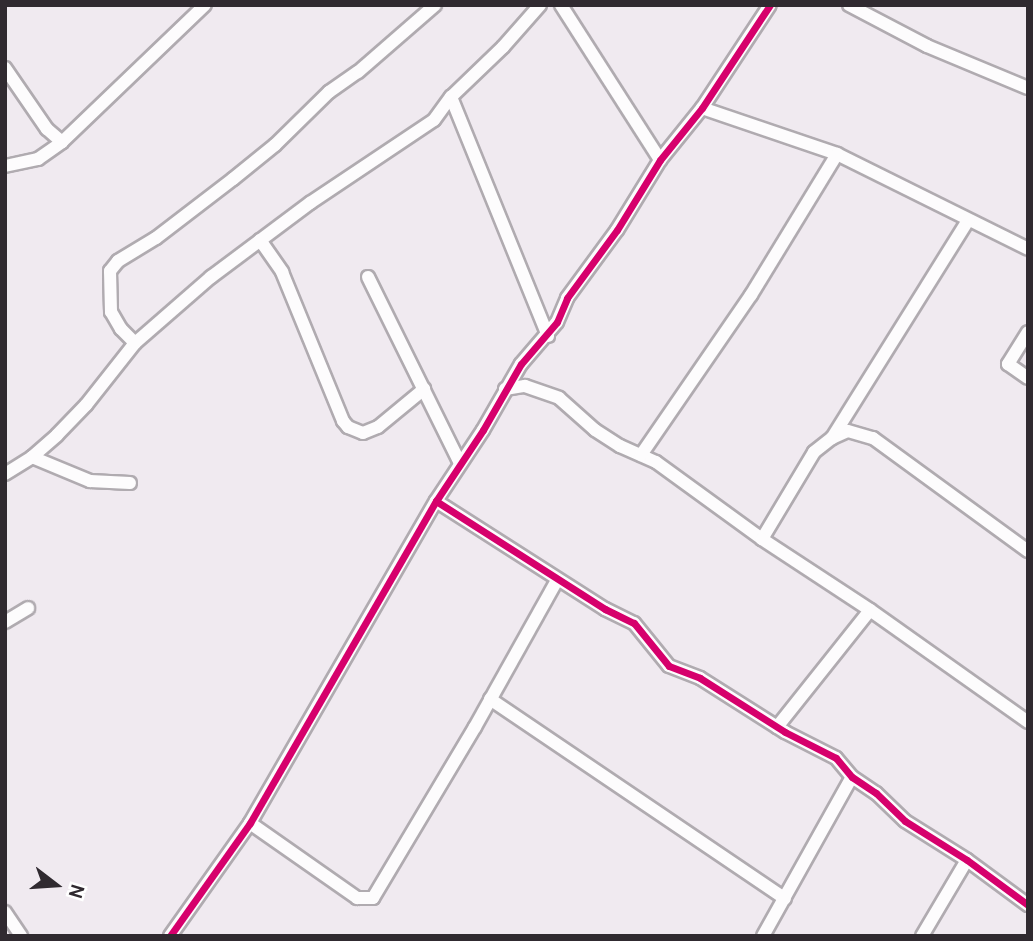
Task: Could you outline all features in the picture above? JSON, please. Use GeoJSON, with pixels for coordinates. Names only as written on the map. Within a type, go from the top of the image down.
{"type":"FeatureCollection","features":[{"type":"Feature","properties":{"kind":"street"},"geometry":{"type":"LineString","coordinates":[[5,166],[38,159],[62,142],[205,5]]}},
{"type":"Feature","properties":{"kind":"street"},"geometry":{"type":"LineString","coordinates":[[135,343],[121,329],[111,312],[110,271],[118,261],[156,238],[233,179],[275,145],[329,92],[358,72],[435,5]]}},
{"type":"Feature","properties":{"kind":"street"},"geometry":{"type":"LineString","coordinates":[[5,474],[32,457],[86,405],[135,343],[211,277],[368,162],[415,135],[434,120],[452,97],[510,40],[540,5]]}},
{"type":"Feature","properties":{"kind":"street"},"geometry":{"type":"LineString","coordinates":[[561,5],[660,160]]}},
{"type":"Feature","properties":{"kind":"street"},"geometry":{"type":"LineString","coordinates":[[170,936],[250,823],[436,501],[521,364],[548,335],[567,298],[617,230],[660,160],[702,108],[769,5]]}},
{"type":"Feature","properties":{"kind":"street"},"geometry":{"type":"LineString","coordinates":[[849,5],[927,46],[1028,88]]}},
{"type":"Feature","properties":{"kind":"street"},"geometry":{"type":"LineString","coordinates":[[5,68],[47,129],[62,142]]}},
{"type":"Feature","properties":{"kind":"street"},"geometry":{"type":"LineString","coordinates":[[452,97],[548,335]]}},
{"type":"Feature","properties":{"kind":"street"},"geometry":{"type":"LineString","coordinates":[[702,108],[836,154],[1028,249]]}},
{"type":"Feature","properties":{"kind":"street"},"geometry":{"type":"LineString","coordinates":[[641,455],[797,224],[836,154]]}},
{"type":"Feature","properties":{"kind":"street"},"geometry":{"type":"LineString","coordinates":[[832,438],[968,220]]}},
{"type":"Feature","properties":{"kind":"street"},"geometry":{"type":"LineString","coordinates":[[260,240],[282,272],[343,421],[348,427],[363,433],[378,426],[424,389]]}},
{"type":"Feature","properties":{"kind":"street"},"geometry":{"type":"LineString","coordinates":[[368,277],[460,463]]}},
{"type":"Feature","properties":{"kind":"street"},"geometry":{"type":"LineString","coordinates":[[1028,332],[1009,364],[1028,378]]}},
{"type":"Feature","properties":{"kind":"street"},"geometry":{"type":"LineString","coordinates":[[505,389],[525,386],[559,398],[595,430],[656,462],[762,539],[870,610],[1028,722]]}},
{"type":"Feature","properties":{"kind":"street"},"geometry":{"type":"LineString","coordinates":[[762,539],[814,452],[832,438],[848,431],[873,438],[1028,551]]}},
{"type":"Feature","properties":{"kind":"street"},"geometry":{"type":"LineString","coordinates":[[32,457],[90,481],[130,483]]}},
{"type":"Feature","properties":{"kind":"street"},"geometry":{"type":"LineString","coordinates":[[436,501],[557,580],[634,623],[669,666],[700,678],[777,727],[836,758],[852,778],[876,793],[905,821],[967,860],[1028,905]]}},
{"type":"Feature","properties":{"kind":"street"},"geometry":{"type":"LineString","coordinates":[[250,823],[357,898],[373,898],[557,580]]}},
{"type":"Feature","properties":{"kind":"street"},"geometry":{"type":"LineString","coordinates":[[5,622],[28,608]]}},
{"type":"Feature","properties":{"kind":"street"},"geometry":{"type":"LineString","coordinates":[[777,727],[870,610]]}},
{"type":"Feature","properties":{"kind":"street"},"geometry":{"type":"LineString","coordinates":[[490,699],[785,899]]}},
{"type":"Feature","properties":{"kind":"street"},"geometry":{"type":"LineString","coordinates":[[763,936],[852,778]]}},
{"type":"Feature","properties":{"kind":"street"},"geometry":{"type":"LineString","coordinates":[[922,936],[967,860]]}},
{"type":"Feature","properties":{"kind":"street"},"geometry":{"type":"LineString","coordinates":[[6,914],[21,936]]}},
{"type":"Feature","properties":{"kind":"cycle path"},"geometry":{"type":"LineString","coordinates":[[170,936],[250,823],[436,501],[483,430],[521,364],[557,322],[567,298],[617,230],[660,160],[702,108],[770,5]]}},
{"type":"Feature","properties":{"kind":"cycle path"},"geometry":{"type":"LineString","coordinates":[[436,501],[605,609],[634,623],[669,666],[700,678],[785,732],[836,758],[852,777],[876,793],[905,821],[967,860],[1028,905]]}}]}
